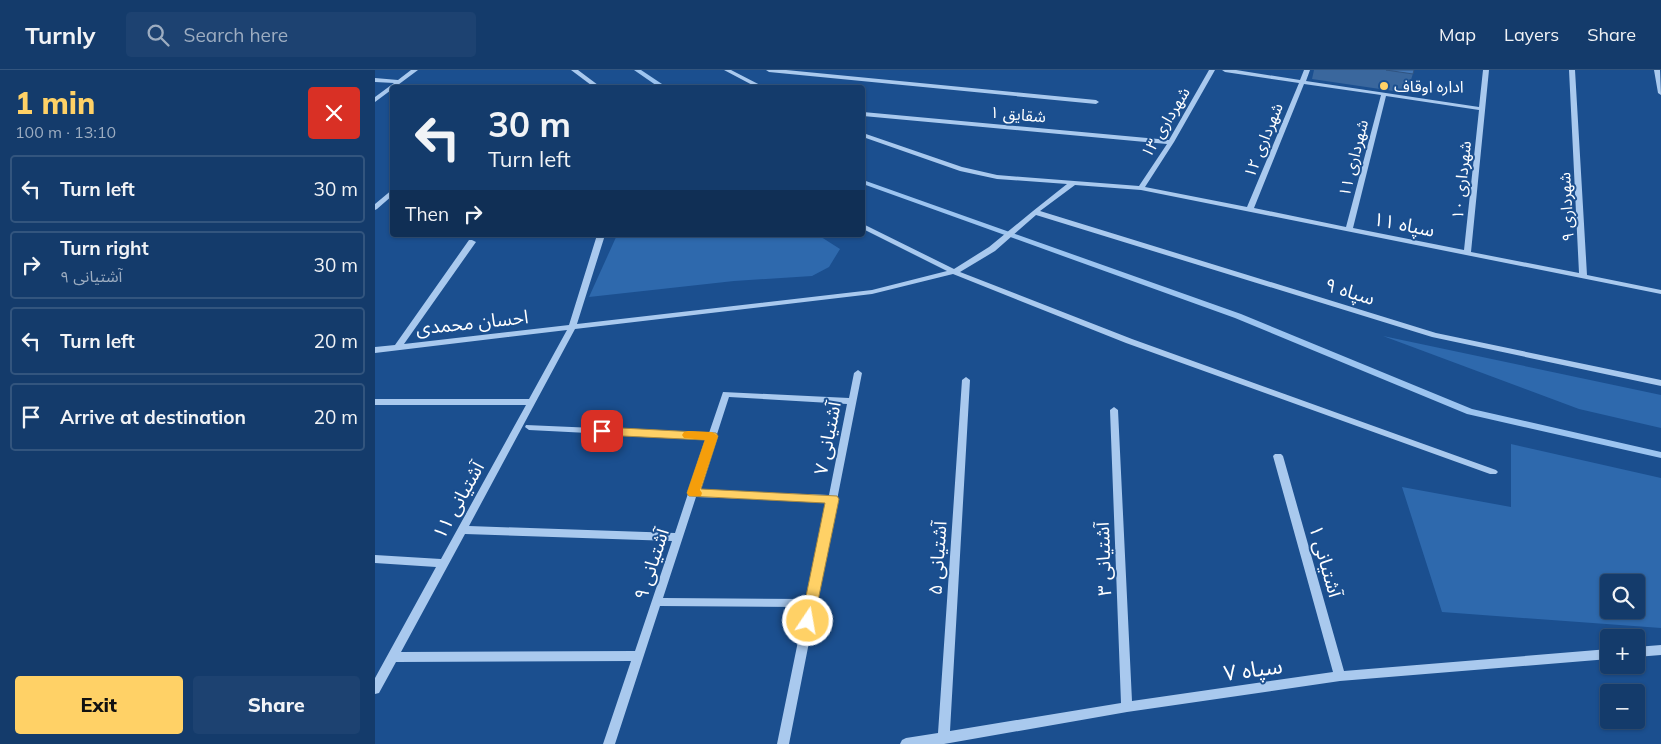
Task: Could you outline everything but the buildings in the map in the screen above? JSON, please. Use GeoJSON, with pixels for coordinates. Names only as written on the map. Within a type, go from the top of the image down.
{"type":"FeatureCollection","features":[{"type":"Feature","properties":{"kind":"street"},"geometry":{"type":"LineString","coordinates":[[394,85],[415,70]]}},
{"type":"Feature","properties":{"kind":"street"},"geometry":{"type":"LineString","coordinates":[[574,70],[595,85]]}},
{"type":"Feature","properties":{"kind":"street"},"geometry":{"type":"LineString","coordinates":[[727,70],[757,85]]}},
{"type":"Feature","properties":{"kind":"street"},"geometry":{"type":"LineString","coordinates":[[769,70],[1096,102]]}},
{"type":"Feature","properties":{"kind":"street","name":"شهرداری ۱۳"},"geometry":{"type":"LineString","coordinates":[[1141,188],[1171,142],[1212,70]]}},
{"type":"Feature","properties":{"kind":"street"},"geometry":{"type":"LineString","coordinates":[[1225,70],[1482,109]]}},
{"type":"Feature","properties":{"kind":"street","name":"شهرداری ۱۲"},"geometry":{"type":"LineString","coordinates":[[1249,209],[1307,70]]}},
{"type":"Feature","properties":{"kind":"street","name":"شهرداری ۱۰"},"geometry":{"type":"LineString","coordinates":[[1467,253],[1486,70]]}},
{"type":"Feature","properties":{"kind":"street","name":"شهرداری ۹"},"geometry":{"type":"LineString","coordinates":[[1572,70],[1583,276]]}},
{"type":"Feature","properties":{"kind":"street"},"geometry":{"type":"LineString","coordinates":[[1657,70],[1661,93]]}},
{"type":"Feature","properties":{"kind":"street"},"geometry":{"type":"LineString","coordinates":[[375,80],[398,82]]}},
{"type":"Feature","properties":{"kind":"street"},"geometry":{"type":"LineString","coordinates":[[375,100],[390,88]]}},
{"type":"Feature","properties":{"kind":"street","name":"شهرداری ۱۱"},"geometry":{"type":"LineString","coordinates":[[1349,230],[1384,94]]}},
{"type":"Feature","properties":{"kind":"street","name":"شقایق ۱"},"geometry":{"type":"LineString","coordinates":[[865,114],[1171,142]]}},
{"type":"Feature","properties":{"kind":"street","name":"سپاه ۱۱"},"geometry":{"type":"LineString","coordinates":[[865,137],[960,169],[997,177],[1141,188],[1661,292]]}},
{"type":"Feature","properties":{"kind":"street","name":"احسان محمدی"},"geometry":{"type":"LineString","coordinates":[[375,350],[871,292],[954,272],[991,249],[1035,212],[1073,184]]}},
{"type":"Feature","properties":{"kind":"street"},"geometry":{"type":"LineString","coordinates":[[375,208],[390,194]]}},
{"type":"Feature","properties":{"kind":"street","name":"سپاه ۹"},"geometry":{"type":"LineString","coordinates":[[1035,212],[1435,335],[1661,383]]}},
{"type":"Feature","properties":{"kind":"street"},"geometry":{"type":"LineString","coordinates":[[865,227],[954,272],[1129,341],[1493,472]]}},
{"type":"Feature","properties":{"kind":"street","name":"آشتیانی ۱۱"},"geometry":{"type":"LineString","coordinates":[[375,689],[572,328],[600,237]]}},
{"type":"Feature","properties":{"kind":"street"},"geometry":{"type":"LineString","coordinates":[[398,347],[472,242]]}},
{"type":"Feature","properties":{"kind":"street","name":"آشتیانی ۷"},"geometry":{"type":"LineString","coordinates":[[783,744],[858,373]]}},
{"type":"Feature","properties":{"kind":"street","name":"آشتیانی ۵"},"geometry":{"type":"LineString","coordinates":[[944,738],[966,380]]}},
{"type":"Feature","properties":{"kind":"street","name":"آشتیانی ۹"},"geometry":{"type":"LineString","coordinates":[[609,744],[726,394],[852,401]]}},
{"type":"Feature","properties":{"kind":"street"},"geometry":{"type":"LineString","coordinates":[[375,402],[532,402]]}},
{"type":"Feature","properties":{"kind":"street","name":"آشتیانی ۳"},"geometry":{"type":"LineString","coordinates":[[1114,410],[1127,707]]}},
{"type":"Feature","properties":{"kind":"street"},"geometry":{"type":"LineString","coordinates":[[529,427],[712,436]]}},
{"type":"Feature","properties":{"kind":"street","name":"آشتیانی ۱"},"geometry":{"type":"LineString","coordinates":[[1278,456],[1340,676]]}},
{"type":"Feature","properties":{"kind":"street"},"geometry":{"type":"LineString","coordinates":[[693,493],[833,499]]}},
{"type":"Feature","properties":{"kind":"street"},"geometry":{"type":"LineString","coordinates":[[462,530],[679,537]]}},
{"type":"Feature","properties":{"kind":"street"},"geometry":{"type":"LineString","coordinates":[[375,559],[443,564]]}},
{"type":"Feature","properties":{"kind":"street"},"geometry":{"type":"LineString","coordinates":[[657,602],[812,603]]}},
{"type":"Feature","properties":{"kind":"street"},"geometry":{"type":"LineString","coordinates":[[1645,651],[1661,650]]}},
{"type":"Feature","properties":{"kind":"street","name":"سپاه ۷"},"geometry":{"type":"LineString","coordinates":[[906,744],[1127,707],[1340,676],[1600,655]]}},
{"type":"Feature","properties":{"kind":"street"},"geometry":{"type":"LineString","coordinates":[[392,658],[639,656]]}},
{"type":"Feature","properties":{"kind":"shaded area"},"geometry":{"type":"Polygon","coordinates":[[[616,237],[821,237],[840,249],[829,267],[812,276],[734,281],[589,297],[616,237]]]}},
{"type":"Feature","properties":{"kind":"shaded area"},"geometry":{"type":"Polygon","coordinates":[[[1383,336],[1661,395],[1661,428],[1579,409],[1383,336]]]}},
{"type":"Feature","properties":{"kind":"shaded area"},"geometry":{"type":"Polygon","coordinates":[[[1511,444],[1661,478],[1661,628],[1442,612],[1402,487],[1511,507],[1511,444]]]}},
{"type":"Feature","properties":{"kind":"waterway"},"geometry":{"type":"LineString","coordinates":[[637,70],[660,85]]}},
{"type":"Feature","properties":{"kind":"waterway"},"geometry":{"type":"LineString","coordinates":[[865,183],[1238,316],[1470,412],[1661,455]]}},
{"type":"Feature","properties":{"kind":"slow traffic"},"geometry":{"type":"LineString","coordinates":[[688,435],[712,436],[693,493],[696,493]]}},
{"type":"Feature","properties":{"kind":"place","name":"اداره اوقاف"},"geometry":{"type":"Point","coordinates":[1384,86]}},
{"type":"Feature","properties":{"kind":"route"},"geometry":{"type":"LineString","coordinates":[[602,431],[712,436],[693,493],[833,499],[808,621]]}}]}
